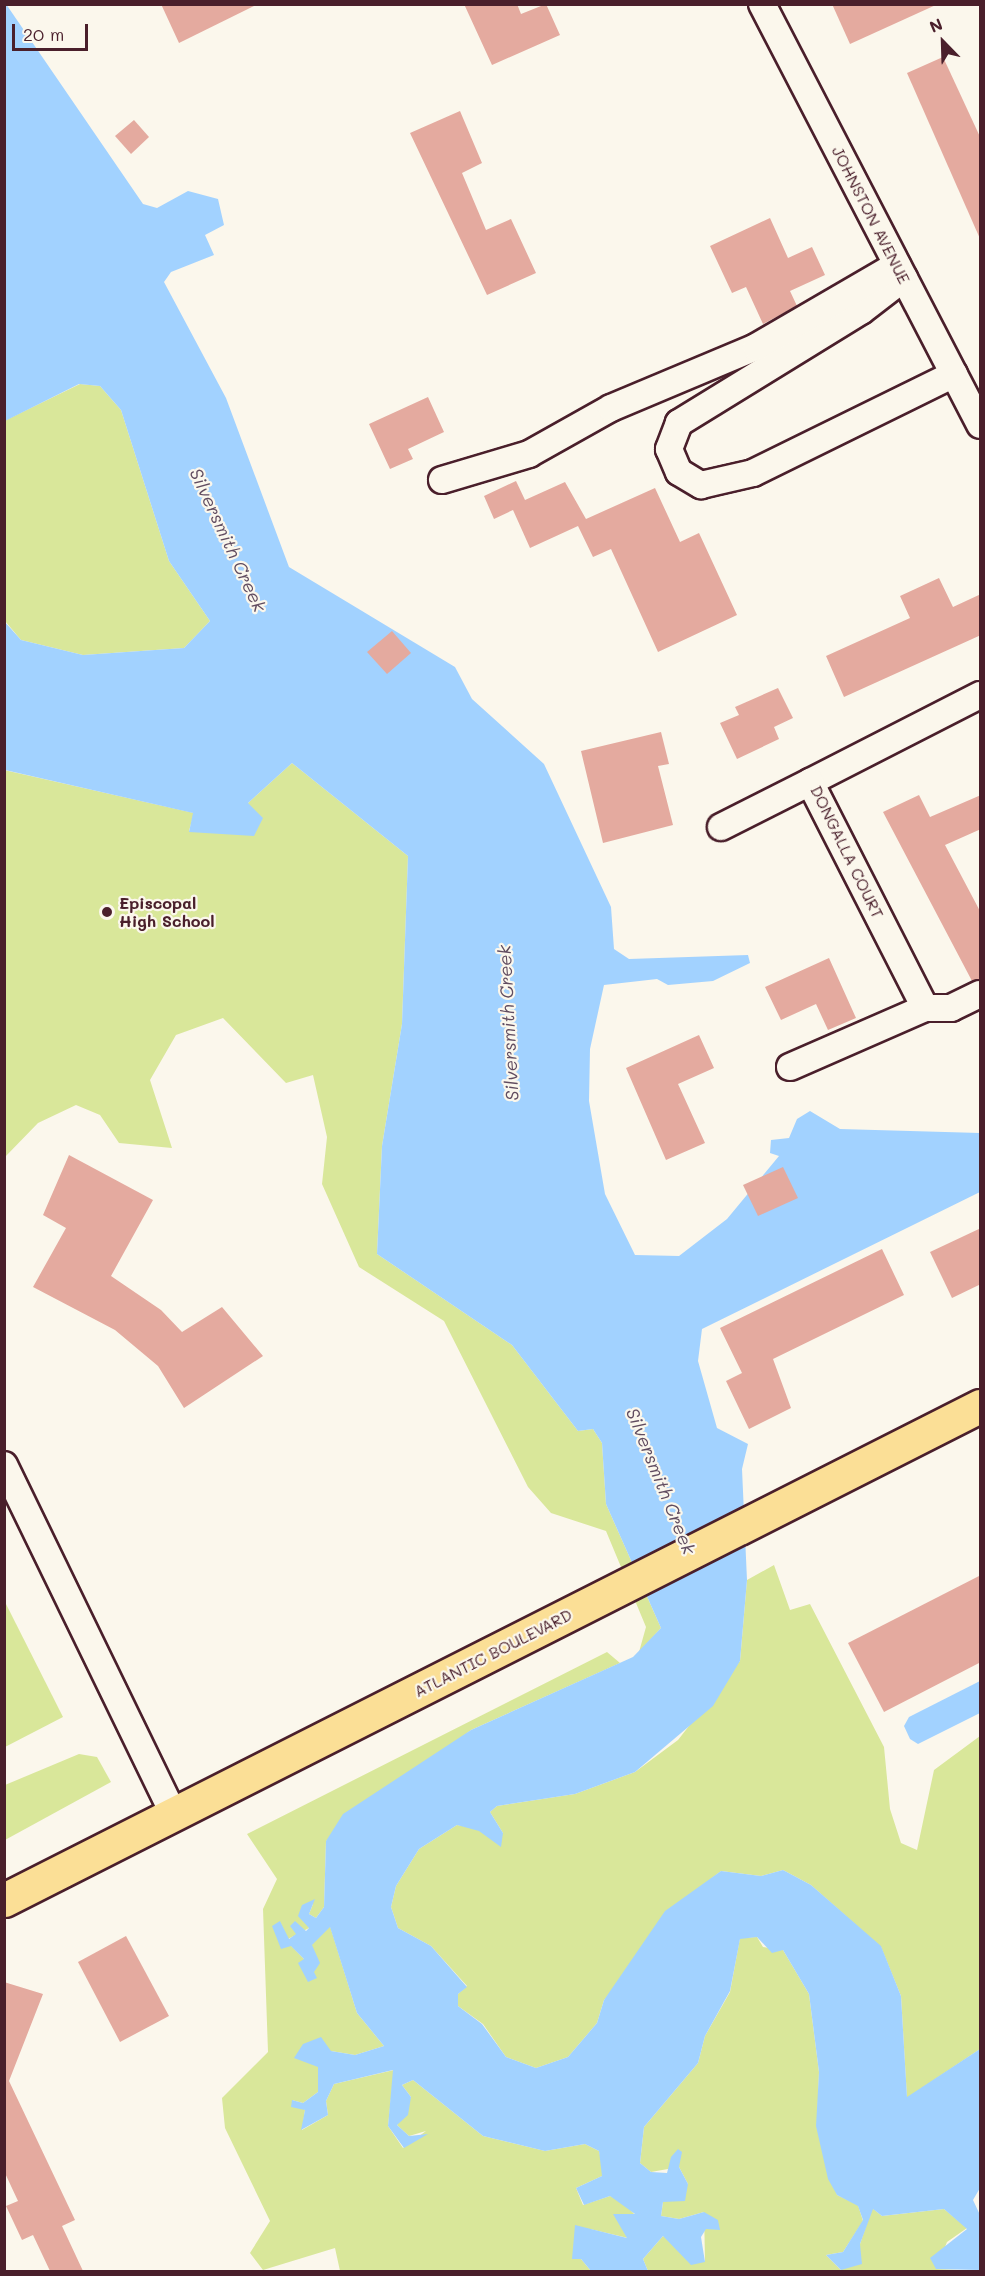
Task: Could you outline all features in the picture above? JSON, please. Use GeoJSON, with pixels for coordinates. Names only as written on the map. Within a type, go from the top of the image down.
{"type":"FeatureCollection","features":[{"type":"Feature","properties":{"kind":"main road","name":"ATLANTIC BOULEVARD"},"geometry":{"type":"LineString","coordinates":[[4,1900],[981,1406]]}},
{"type":"Feature","properties":{"kind":"street","name":"JOHNSTON AVENUE"},"geometry":{"type":"LineString","coordinates":[[762,4],[981,425]]}},
{"type":"Feature","properties":{"kind":"street"},"geometry":{"type":"LineString","coordinates":[[901,271],[861,311],[679,423],[669,449],[680,472],[701,485],[753,473],[954,374]]}},
{"type":"Feature","properties":{"kind":"street"},"geometry":{"type":"LineString","coordinates":[[442,480],[529,454],[611,408],[756,347],[901,271]]}},
{"type":"Feature","properties":{"kind":"street","name":"DONGALLA COURT"},"geometry":{"type":"LineString","coordinates":[[925,1008],[810,782],[981,695]]}},
{"type":"Feature","properties":{"kind":"street"},"geometry":{"type":"LineString","coordinates":[[721,827],[810,782]]}},
{"type":"Feature","properties":{"kind":"street"},"geometry":{"type":"LineString","coordinates":[[790,1067],[925,1008],[951,1008],[981,994]]}},
{"type":"Feature","properties":{"kind":"street"},"geometry":{"type":"LineString","coordinates":[[4,1465],[174,1815]]}},
{"type":"Feature","properties":{"kind":"green space"},"geometry":{"type":"Polygon","coordinates":[[[80,384],[100,386],[121,410],[169,561],[210,621],[184,648],[83,655],[21,640],[5,621],[4,421],[80,384]]]}},
{"type":"Feature","properties":{"kind":"green space"},"geometry":{"type":"Polygon","coordinates":[[[292,763],[408,856],[402,1024],[382,1146],[377,1254],[512,1345],[578,1431],[593,1429],[602,1443],[606,1504],[661,1628],[639,1652],[646,1627],[606,1531],[551,1513],[528,1487],[444,1321],[359,1267],[322,1184],[327,1137],[313,1075],[286,1083],[223,1018],[176,1035],[150,1080],[172,1148],[119,1143],[100,1115],[76,1105],[38,1123],[5,1157],[4,770],[194,813],[189,831],[248,803],[292,763]]]}},
{"type":"Feature","properties":{"kind":"green space"},"geometry":{"type":"Polygon","coordinates":[[[774,1565],[790,1610],[810,1604],[884,1747],[890,1809],[901,1843],[917,1850],[934,1770],[980,1736],[980,2049],[907,2098],[901,1996],[881,1947],[811,1885],[783,1870],[761,1876],[721,1871],[698,1889],[604,2000],[597,2023],[568,2057],[536,2068],[506,2057],[483,2024],[458,2006],[458,1994],[467,1986],[431,1946],[398,1928],[391,1907],[396,1886],[419,1849],[457,1825],[503,1833],[490,1812],[497,1806],[575,1794],[635,1772],[678,1740],[740,1661],[747,1580],[774,1565]]]}},
{"type":"Feature","properties":{"kind":"green space"},"geometry":{"type":"Polygon","coordinates":[[[5,1602],[63,1717],[4,1747],[5,1602]]]}},
{"type":"Feature","properties":{"kind":"green space"},"geometry":{"type":"Polygon","coordinates":[[[607,1652],[620,1663],[471,1730],[326,1841],[324,1907],[316,1918],[309,1914],[313,1904],[302,1905],[309,1928],[288,1939],[280,1922],[273,1927],[305,1960],[299,1963],[314,1972],[311,1945],[330,1926],[357,2013],[384,2046],[355,2055],[331,2051],[319,2067],[318,2092],[303,2103],[292,2100],[305,2110],[302,2130],[328,2115],[326,2101],[334,2084],[394,2070],[388,2126],[403,2148],[426,2131],[409,2136],[397,2125],[411,2097],[402,2085],[413,2080],[483,2136],[545,2151],[585,2144],[599,2151],[603,2168],[602,2176],[576,2188],[583,2205],[610,2196],[623,2202],[635,2215],[628,2238],[590,2229],[581,2259],[591,2271],[340,2271],[335,2248],[263,2270],[250,2253],[270,2221],[225,2128],[222,2098],[268,2052],[263,1909],[277,1879],[247,1834],[607,1652]]]}},
{"type":"Feature","properties":{"kind":"green space"},"geometry":{"type":"Polygon","coordinates":[[[79,1754],[97,1757],[111,1782],[5,1840],[5,1785],[79,1754]]]}},
{"type":"Feature","properties":{"kind":"green space"},"geometry":{"type":"Polygon","coordinates":[[[757,1937],[763,1947],[783,1950],[809,1994],[819,2072],[817,2126],[837,2195],[858,2205],[863,2221],[843,2252],[826,2255],[841,2270],[860,2244],[872,2208],[882,2216],[944,2209],[967,2228],[947,2242],[936,2269],[980,2271],[648,2271],[643,2259],[663,2236],[705,2261],[704,2212],[679,2219],[661,2216],[663,2202],[688,2184],[679,2167],[651,2172],[640,2163],[644,2127],[698,2063],[705,2036],[730,1992],[740,1938],[757,1937]]]}},
{"type":"Feature","properties":{"kind":"water","name":"Silversmith Creek"},"geometry":{"type":"Polygon","coordinates":[[[6,4],[143,204],[157,208],[188,191],[218,199],[224,225],[205,235],[214,255],[171,272],[164,282],[226,398],[289,567],[455,667],[472,699],[544,764],[611,907],[614,949],[629,959],[748,955],[750,963],[713,981],[668,985],[657,979],[604,985],[590,1049],[589,1101],[605,1194],[635,1255],[679,1256],[727,1219],[779,1156],[770,1153],[771,1140],[789,1138],[797,1119],[810,1111],[840,1129],[980,1133],[980,1192],[702,1329],[698,1361],[717,1428],[748,1444],[742,1469],[747,1580],[740,1661],[713,1706],[635,1772],[575,1794],[497,1806],[490,1812],[503,1833],[501,1847],[479,1831],[457,1825],[419,1849],[396,1886],[391,1907],[398,1928],[431,1946],[467,1987],[458,1994],[458,2006],[482,2024],[506,2057],[536,2068],[568,2057],[597,2023],[604,2000],[665,1911],[721,1871],[761,1876],[783,1870],[811,1885],[881,1946],[901,1996],[907,2097],[980,2049],[980,2188],[973,2200],[980,2215],[980,2270],[936,2269],[930,2258],[967,2229],[944,2209],[882,2216],[873,2209],[860,2244],[862,2264],[841,2270],[826,2255],[843,2252],[863,2220],[858,2206],[837,2195],[828,2179],[816,2126],[819,2072],[809,1994],[783,1950],[772,1953],[757,1937],[740,1939],[730,1991],[705,2036],[698,2063],[644,2127],[640,2163],[651,2172],[667,2173],[671,2157],[678,2149],[682,2152],[679,2167],[688,2184],[685,2201],[663,2202],[661,2216],[679,2219],[704,2212],[718,2220],[720,2230],[706,2229],[701,2237],[705,2262],[691,2265],[663,2236],[643,2259],[648,2271],[591,2271],[581,2259],[572,2259],[575,2225],[627,2238],[613,2214],[635,2214],[610,2196],[584,2205],[576,2188],[602,2176],[599,2151],[585,2144],[545,2151],[483,2136],[413,2080],[402,2085],[411,2097],[408,2115],[397,2125],[409,2136],[428,2134],[404,2148],[388,2126],[393,2070],[334,2084],[326,2101],[328,2115],[301,2130],[305,2110],[291,2107],[292,2100],[303,2103],[318,2092],[318,2067],[294,2058],[303,2044],[321,2037],[331,2051],[355,2055],[384,2046],[357,2013],[330,1927],[312,1945],[320,1963],[314,1972],[317,1978],[308,1982],[298,1963],[304,1959],[291,1946],[281,1949],[272,1926],[280,1921],[289,1939],[296,1934],[290,1926],[295,1921],[306,1931],[309,1928],[298,1916],[302,1905],[315,1899],[309,1914],[316,1918],[324,1907],[326,1841],[343,1814],[471,1730],[633,1657],[661,1628],[606,1504],[602,1443],[593,1429],[578,1431],[512,1345],[377,1254],[382,1146],[402,1024],[408,856],[292,763],[248,803],[263,818],[254,836],[189,832],[193,813],[5,770],[4,621],[21,640],[83,655],[184,648],[210,621],[169,561],[121,410],[100,386],[79,384],[5,421],[6,4]]]}},
{"type":"Feature","properties":{"kind":"water"},"geometry":{"type":"Polygon","coordinates":[[[980,1681],[980,1713],[918,1744],[910,1739],[904,1726],[909,1717],[980,1681]]]}},
{"type":"Feature","properties":{"kind":"building"},"geometry":{"type":"Polygon","coordinates":[[[161,4],[258,4],[179,43],[161,4]]]}},
{"type":"Feature","properties":{"kind":"building"},"geometry":{"type":"Polygon","coordinates":[[[464,4],[517,4],[521,14],[546,4],[560,35],[492,65],[464,4]]]}},
{"type":"Feature","properties":{"kind":"building"},"geometry":{"type":"Polygon","coordinates":[[[832,4],[938,4],[850,44],[832,4]]]}},
{"type":"Feature","properties":{"kind":"building"},"geometry":{"type":"Polygon","coordinates":[[[943,57],[981,139],[981,241],[907,73],[943,57]]]}},
{"type":"Feature","properties":{"kind":"building"},"geometry":{"type":"Polygon","coordinates":[[[460,111],[482,163],[462,173],[486,230],[511,219],[536,273],[487,295],[410,133],[460,111]]]}},
{"type":"Feature","properties":{"kind":"building"},"geometry":{"type":"Polygon","coordinates":[[[134,120],[149,137],[131,154],[115,136],[134,120]]]}},
{"type":"Feature","properties":{"kind":"building"},"geometry":{"type":"Polygon","coordinates":[[[770,218],[788,258],[812,247],[825,275],[790,291],[797,306],[763,324],[746,287],[732,293],[710,246],[770,218]]]}},
{"type":"Feature","properties":{"kind":"building"},"geometry":{"type":"Polygon","coordinates":[[[428,397],[444,432],[408,449],[413,459],[390,469],[369,424],[428,397]]]}},
{"type":"Feature","properties":{"kind":"building"},"geometry":{"type":"Polygon","coordinates":[[[516,481],[525,500],[565,482],[586,519],[655,488],[680,542],[699,533],[737,615],[658,652],[611,549],[593,557],[578,526],[530,548],[513,510],[494,519],[484,496],[516,481]]]}},
{"type":"Feature","properties":{"kind":"building"},"geometry":{"type":"Polygon","coordinates":[[[939,578],[953,607],[981,594],[981,635],[844,697],[826,656],[910,618],[900,596],[939,578]]]}},
{"type":"Feature","properties":{"kind":"building"},"geometry":{"type":"Polygon","coordinates":[[[392,631],[411,653],[387,674],[367,652],[392,631]]]}},
{"type":"Feature","properties":{"kind":"building"},"geometry":{"type":"Polygon","coordinates":[[[778,688],[793,718],[774,727],[779,739],[737,759],[720,723],[739,715],[735,707],[778,688]]]}},
{"type":"Feature","properties":{"kind":"building"},"geometry":{"type":"Polygon","coordinates":[[[661,732],[669,764],[658,766],[673,825],[603,843],[581,751],[661,732]]]}},
{"type":"Feature","properties":{"kind":"building"},"geometry":{"type":"Polygon","coordinates":[[[919,795],[930,817],[981,795],[981,829],[945,845],[981,913],[981,979],[972,981],[883,812],[919,795]]]}},
{"type":"Feature","properties":{"kind":"building"},"geometry":{"type":"Polygon","coordinates":[[[829,958],[856,1018],[828,1030],[816,1004],[781,1020],[765,987],[829,958]]]}},
{"type":"Feature","properties":{"kind":"building"},"geometry":{"type":"Polygon","coordinates":[[[699,1035],[714,1068],[678,1084],[705,1143],[666,1160],[626,1068],[699,1035]]]}},
{"type":"Feature","properties":{"kind":"building"},"geometry":{"type":"Polygon","coordinates":[[[69,1155],[153,1200],[111,1276],[161,1310],[182,1332],[222,1307],[263,1356],[184,1408],[158,1366],[115,1330],[33,1287],[66,1228],[43,1215],[69,1155]]]}},
{"type":"Feature","properties":{"kind":"building"},"geometry":{"type":"Polygon","coordinates":[[[783,1167],[798,1198],[758,1216],[743,1185],[783,1167]]]}},
{"type":"Feature","properties":{"kind":"building"},"geometry":{"type":"Polygon","coordinates":[[[981,1228],[981,1284],[952,1298],[930,1252],[981,1228]]]}},
{"type":"Feature","properties":{"kind":"building"},"geometry":{"type":"Polygon","coordinates":[[[882,1249],[904,1295],[773,1359],[791,1408],[749,1429],[726,1381],[742,1373],[720,1328],[882,1249]]]}},
{"type":"Feature","properties":{"kind":"building"},"geometry":{"type":"Polygon","coordinates":[[[981,1575],[981,1662],[884,1712],[848,1643],[981,1575]]]}},
{"type":"Feature","properties":{"kind":"building"},"geometry":{"type":"Polygon","coordinates":[[[126,1936],[169,2016],[120,2042],[78,1962],[126,1936]]]}},
{"type":"Feature","properties":{"kind":"building"},"geometry":{"type":"Polygon","coordinates":[[[4,1982],[43,1994],[9,2081],[75,2220],[62,2226],[83,2271],[50,2271],[33,2235],[22,2240],[6,2206],[18,2201],[4,2171],[4,1982]]]}},
{"type":"Feature","properties":{"kind":"place","name":"Episcopal High School"},"geometry":{"type":"Point","coordinates":[107,912]}}]}
